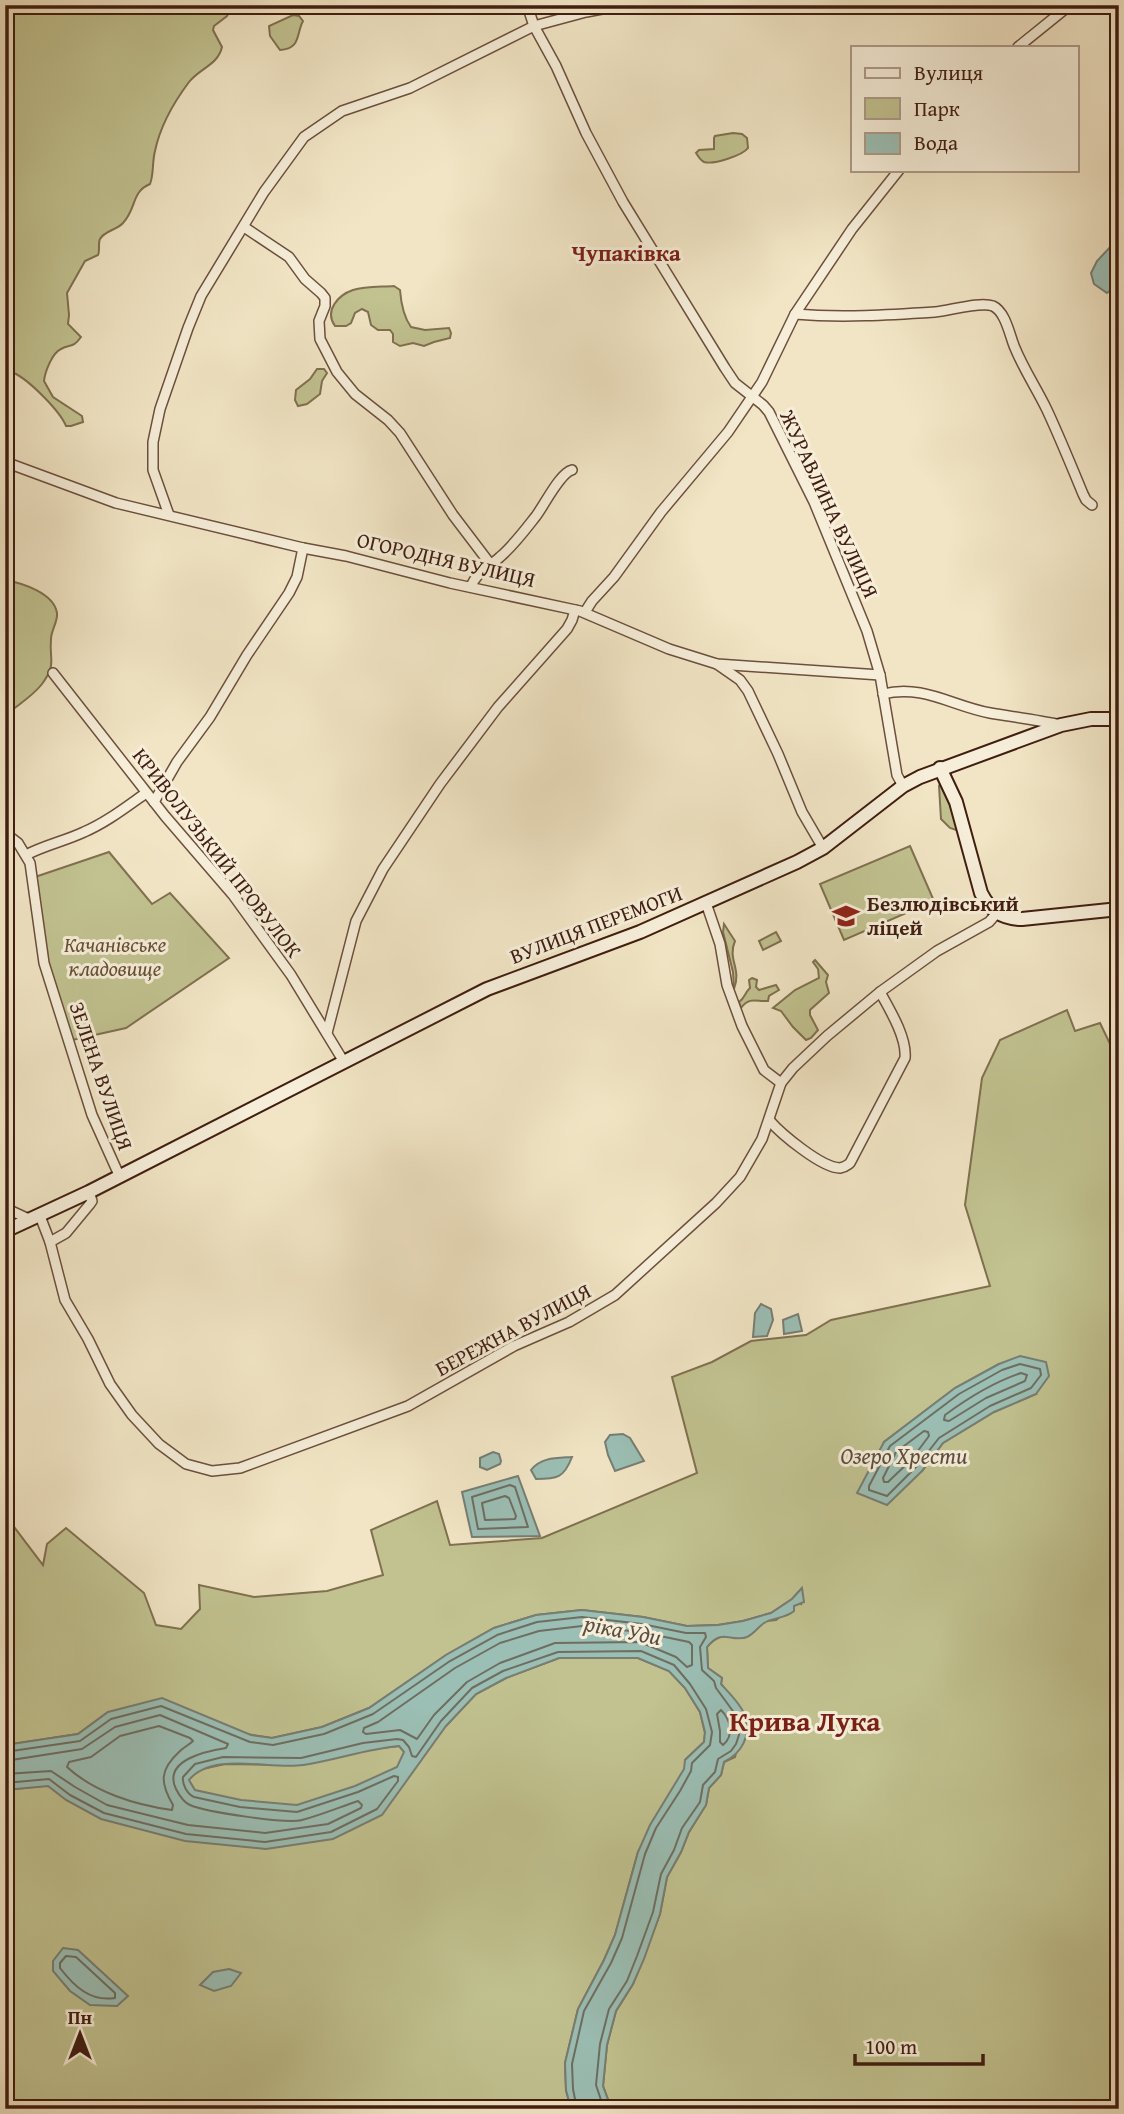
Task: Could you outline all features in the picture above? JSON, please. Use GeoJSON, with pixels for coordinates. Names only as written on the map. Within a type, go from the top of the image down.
{"type":"FeatureCollection","features":[{"type":"Feature","properties":{"kind":"street","name":"ЖУРАВЛИНА ВУЛИЦЯ"},"geometry":{"type":"LineString","coordinates":[[527,5],[534,26],[556,66],[582,125],[623,202],[735,383],[769,412],[808,490],[864,623],[880,675],[897,775],[903,786]]}},
{"type":"Feature","properties":{"kind":"street"},"geometry":{"type":"LineString","coordinates":[[169,515],[156,480],[152,458],[155,430],[201,296],[271,181],[309,132],[342,111],[410,88],[534,26],[623,5]]}},
{"type":"Feature","properties":{"kind":"street"},"geometry":{"type":"LineString","coordinates":[[1019,46],[1070,5]]}},
{"type":"Feature","properties":{"kind":"street"},"geometry":{"type":"LineString","coordinates":[[585,612],[614,578],[661,512],[728,432],[765,376],[795,314],[852,229],[897,172]]}},
{"type":"Feature","properties":{"kind":"street"},"geometry":{"type":"LineString","coordinates":[[244,227],[289,257],[305,279],[325,298],[319,321],[320,339],[337,372],[355,394],[388,419],[405,440],[453,515],[491,565]]}},
{"type":"Feature","properties":{"kind":"street"},"geometry":{"type":"LineString","coordinates":[[795,314],[852,316],[939,312],[980,305],[993,306],[1002,315],[1025,373],[1065,447],[1086,500],[1092,505]]}},
{"type":"Feature","properties":{"kind":"street","name":"ОГОРОДНЯ ВУЛИЦЯ"},"geometry":{"type":"LineString","coordinates":[[5,462],[116,503],[585,612],[669,649],[717,664],[880,675]]}},
{"type":"Feature","properties":{"kind":"street"},"geometry":{"type":"LineString","coordinates":[[471,587],[476,576],[505,553],[536,515],[562,476],[572,470]]}},
{"type":"Feature","properties":{"kind":"street"},"geometry":{"type":"LineString","coordinates":[[154,802],[177,762],[217,706],[252,647],[289,593],[297,578],[303,548]]}},
{"type":"Feature","properties":{"kind":"street"},"geometry":{"type":"LineString","coordinates":[[327,1033],[352,933],[383,869],[440,784],[498,707],[567,629],[575,610]]}},
{"type":"Feature","properties":{"kind":"street"},"geometry":{"type":"LineString","coordinates":[[717,664],[740,680],[748,691],[802,812],[823,848]]}},
{"type":"Feature","properties":{"kind":"street","name":"КРИВОЛУЗЬКИЙ ПРОВУЛОК"},"geometry":{"type":"LineString","coordinates":[[53,673],[146,793],[245,912],[290,975],[344,1062]]}},
{"type":"Feature","properties":{"kind":"street"},"geometry":{"type":"LineString","coordinates":[[883,694],[904,690],[917,691],[989,713],[1061,725],[1091,719],[1119,719]]}},
{"type":"Feature","properties":{"kind":"street","name":"ВУЛИЦЯ ПЕРЕМОГИ"},"geometry":{"type":"LineString","coordinates":[[5,1231],[89,1192],[487,989],[640,932],[787,867],[823,848],[903,786],[940,768],[1061,725]]}},
{"type":"Feature","properties":{"kind":"street"},"geometry":{"type":"LineString","coordinates":[[940,768],[956,802],[981,893],[997,913],[1007,918],[1023,919],[1119,909]]}},
{"type":"Feature","properties":{"kind":"street"},"geometry":{"type":"LineString","coordinates":[[5,833],[19,843],[26,855],[92,828],[146,793]]}},
{"type":"Feature","properties":{"kind":"street","name":"ЗЕЛЕНА ВУЛИЦЯ"},"geometry":{"type":"LineString","coordinates":[[26,855],[31,869],[44,963],[89,1106],[119,1175]]}},
{"type":"Feature","properties":{"kind":"street"},"geometry":{"type":"LineString","coordinates":[[706,903],[720,944],[727,985],[745,1034],[764,1070],[781,1083]]}},
{"type":"Feature","properties":{"kind":"street","name":"БЕРЕЖНА ВУЛИЦЯ"},"geometry":{"type":"LineString","coordinates":[[36,1218],[50,1242],[65,1300],[89,1340],[110,1384],[132,1415],[170,1454],[186,1464],[202,1470],[230,1471],[408,1406],[514,1346],[569,1322],[606,1301],[730,1189],[751,1160],[769,1120],[781,1083],[827,1035],[937,951],[989,922],[997,913]]}},
{"type":"Feature","properties":{"kind":"street"},"geometry":{"type":"LineString","coordinates":[[769,1120],[786,1138],[824,1161],[838,1167],[850,1163],[901,1070],[906,1054],[894,1019],[880,992]]}},
{"type":"Feature","properties":{"kind":"street"},"geometry":{"type":"LineString","coordinates":[[50,1242],[66,1233],[90,1204],[92,1201],[89,1192]]}},
{"type":"Feature","properties":{"kind":"street"},"geometry":{"type":"LineString","coordinates":[[5,1208],[36,1218]]}},
{"type":"Feature","properties":{"kind":"green space"},"geometry":{"type":"Polygon","coordinates":[[[5,5],[233,5],[227,16],[214,26],[213,30],[222,47],[220,53],[189,82],[164,124],[157,142],[150,184],[140,191],[123,223],[102,236],[98,255],[85,261],[67,293],[68,324],[81,337],[55,354],[47,368],[44,381],[53,397],[82,416],[83,422],[71,426],[66,426],[51,404],[20,377],[14,373],[5,379],[5,5]]]}},
{"type":"Feature","properties":{"kind":"green space"},"geometry":{"type":"Polygon","coordinates":[[[293,15],[299,16],[303,21],[297,40],[291,47],[280,50],[270,36],[269,26],[293,15]]]}},
{"type":"Feature","properties":{"kind":"green space"},"geometry":{"type":"Polygon","coordinates":[[[733,133],[747,138],[748,148],[721,161],[709,163],[699,158],[696,153],[699,150],[714,149],[715,136],[733,133]]]}},
{"type":"Feature","properties":{"kind":"green space"},"geometry":{"type":"Polygon","coordinates":[[[394,286],[400,290],[403,309],[411,327],[425,330],[449,328],[450,338],[424,346],[413,343],[400,346],[393,342],[390,330],[378,330],[371,325],[368,312],[362,309],[355,313],[351,323],[335,326],[332,309],[347,292],[368,287],[394,286]]]}},
{"type":"Feature","properties":{"kind":"green space"},"geometry":{"type":"Polygon","coordinates":[[[317,369],[324,369],[327,373],[322,381],[320,394],[307,404],[298,406],[295,400],[296,390],[310,379],[317,369]]]}},
{"type":"Feature","properties":{"kind":"green space"},"geometry":{"type":"Polygon","coordinates":[[[5,580],[28,586],[44,595],[55,606],[57,616],[51,636],[51,666],[47,677],[34,693],[5,716],[5,580]]]}},
{"type":"Feature","properties":{"kind":"green space"},"geometry":{"type":"Polygon","coordinates":[[[940,784],[951,806],[956,830],[941,819],[940,784]]]}},
{"type":"Feature","properties":{"kind":"green space"},"geometry":{"type":"Polygon","coordinates":[[[910,846],[934,901],[844,940],[820,884],[910,846]]]}},
{"type":"Feature","properties":{"kind":"green space","name":"Качанівське кладовище"},"geometry":{"type":"Polygon","coordinates":[[[109,852],[152,904],[170,893],[229,958],[126,1028],[72,1040],[46,956],[35,877],[109,852]]]}},
{"type":"Feature","properties":{"kind":"green space"},"geometry":{"type":"Polygon","coordinates":[[[724,924],[735,941],[734,989],[733,972],[723,932],[724,924]]]}},
{"type":"Feature","properties":{"kind":"green space"},"geometry":{"type":"Polygon","coordinates":[[[776,932],[781,941],[763,950],[759,941],[776,932]]]}},
{"type":"Feature","properties":{"kind":"green space"},"geometry":{"type":"Polygon","coordinates":[[[815,960],[828,975],[826,982],[829,993],[810,1010],[818,1030],[806,1040],[781,1011],[773,1008],[795,990],[819,978],[818,969],[813,962],[815,960]]]}},
{"type":"Feature","properties":{"kind":"green space"},"geometry":{"type":"Polygon","coordinates":[[[749,980],[757,980],[756,987],[759,990],[776,985],[779,990],[769,996],[768,1001],[751,1001],[741,1008],[739,1002],[750,988],[749,980]]]}},
{"type":"Feature","properties":{"kind":"green space"},"geometry":{"type":"Polygon","coordinates":[[[1067,1010],[1075,1031],[1100,1023],[1112,1048],[1119,1046],[1119,2109],[614,2109],[610,2105],[603,2086],[607,2045],[616,2011],[633,1984],[660,1914],[667,1877],[706,1805],[709,1788],[721,1775],[724,1762],[735,1757],[745,1715],[721,1684],[722,1678],[708,1668],[707,1647],[719,1637],[744,1638],[766,1621],[776,1620],[798,1603],[801,1604],[801,1589],[792,1599],[771,1613],[718,1625],[687,1626],[643,1617],[582,1610],[536,1615],[494,1628],[446,1655],[369,1708],[322,1727],[272,1738],[108,1712],[78,1734],[5,1745],[5,1515],[43,1565],[47,1544],[66,1528],[144,1593],[156,1625],[181,1629],[200,1609],[199,1585],[254,1597],[327,1591],[383,1575],[371,1530],[437,1501],[450,1545],[542,1538],[697,1473],[672,1377],[712,1362],[751,1341],[806,1335],[831,1320],[990,1286],[965,1205],[982,1078],[1000,1040],[1067,1010]],[[999,1364],[955,1388],[884,1442],[922,1471],[943,1443],[994,1412],[1036,1394],[999,1364]]]}},
{"type":"Feature","properties":{"kind":"green space"},"geometry":{"type":"Polygon","coordinates":[[[559,1658],[638,1658],[669,1671],[685,1688],[700,1712],[705,1733],[704,1742],[685,1760],[685,1769],[638,1852],[615,1935],[578,2009],[565,2063],[566,2090],[571,2109],[5,2109],[5,1790],[198,1770],[225,1764],[302,1765],[365,1750],[399,1746],[446,1726],[476,1694],[506,1678],[559,1658]]]}},
{"type":"Feature","properties":{"kind":"water"},"geometry":{"type":"Polygon","coordinates":[[[1115,242],[1119,242],[1118,277],[1107,293],[1094,284],[1091,273],[1097,261],[1115,242]]]}},
{"type":"Feature","properties":{"kind":"water"},"geometry":{"type":"Polygon","coordinates":[[[761,1304],[771,1309],[773,1320],[767,1336],[753,1337],[755,1313],[761,1304]]]}},
{"type":"Feature","properties":{"kind":"water"},"geometry":{"type":"Polygon","coordinates":[[[798,1314],[802,1331],[784,1334],[783,1320],[798,1314]]]}},
{"type":"Feature","properties":{"kind":"water","name":"Озеро Хрести"},"geometry":{"type":"Polygon","coordinates":[[[1020,1356],[1046,1362],[1049,1376],[1036,1394],[994,1412],[943,1443],[922,1471],[887,1505],[857,1493],[884,1442],[955,1388],[1020,1356]]]}},
{"type":"Feature","properties":{"kind":"water"},"geometry":{"type":"Polygon","coordinates":[[[623,1434],[630,1438],[644,1461],[615,1471],[605,1442],[610,1435],[623,1434]]]}},
{"type":"Feature","properties":{"kind":"water"},"geometry":{"type":"Polygon","coordinates":[[[493,1452],[499,1454],[500,1464],[487,1470],[480,1467],[480,1458],[493,1452]]]}},
{"type":"Feature","properties":{"kind":"water"},"geometry":{"type":"Polygon","coordinates":[[[572,1457],[563,1473],[555,1478],[536,1479],[531,1470],[544,1460],[572,1457]]]}},
{"type":"Feature","properties":{"kind":"water"},"geometry":{"type":"Polygon","coordinates":[[[518,1476],[540,1536],[472,1537],[462,1492],[518,1476]]]}},
{"type":"Feature","properties":{"kind":"water","name":"ріка Уди"},"geometry":{"type":"Polygon","coordinates":[[[802,1588],[804,1602],[794,1606],[794,1611],[790,1614],[768,1621],[747,1637],[718,1638],[707,1647],[708,1668],[722,1678],[721,1684],[743,1712],[747,1723],[746,1737],[736,1754],[724,1762],[721,1775],[709,1788],[706,1805],[667,1877],[660,1914],[644,1959],[633,1984],[616,2011],[607,2045],[603,2086],[614,2109],[571,2109],[566,2090],[565,2063],[578,2009],[615,1935],[638,1852],[650,1825],[684,1769],[685,1760],[704,1742],[705,1732],[700,1712],[685,1688],[669,1671],[638,1658],[559,1658],[506,1678],[476,1694],[446,1726],[382,1815],[333,1839],[266,1849],[185,1841],[101,1819],[66,1800],[48,1786],[5,1790],[5,1745],[78,1734],[108,1712],[162,1698],[251,1735],[272,1738],[322,1727],[369,1708],[446,1655],[494,1628],[536,1615],[582,1610],[643,1617],[687,1626],[718,1625],[771,1613],[792,1599],[802,1588]],[[399,1746],[303,1765],[227,1764],[199,1771],[189,1780],[195,1790],[241,1800],[297,1805],[355,1786],[397,1767],[404,1752],[399,1746]]]}},
{"type":"Feature","properties":{"kind":"water"},"geometry":{"type":"Polygon","coordinates":[[[63,1948],[78,1950],[128,1996],[117,2006],[90,2005],[70,1991],[53,1971],[53,1961],[63,1948]]]}},
{"type":"Feature","properties":{"kind":"water"},"geometry":{"type":"Polygon","coordinates":[[[229,1969],[241,1973],[231,1986],[214,1991],[200,1985],[213,1972],[229,1969]]]}},
{"type":"Feature","properties":{"kind":"place","name":"Безлюдівський ліцей"},"geometry":{"type":"Point","coordinates":[846,916]}},
{"type":"Feature","properties":{"kind":"district","name":"Чупаківка"},"geometry":{"type":"Point","coordinates":[626,253]}},
{"type":"Feature","properties":{"kind":"district","name":"Крива Лука"},"geometry":{"type":"Point","coordinates":[805,1721]}}]}
